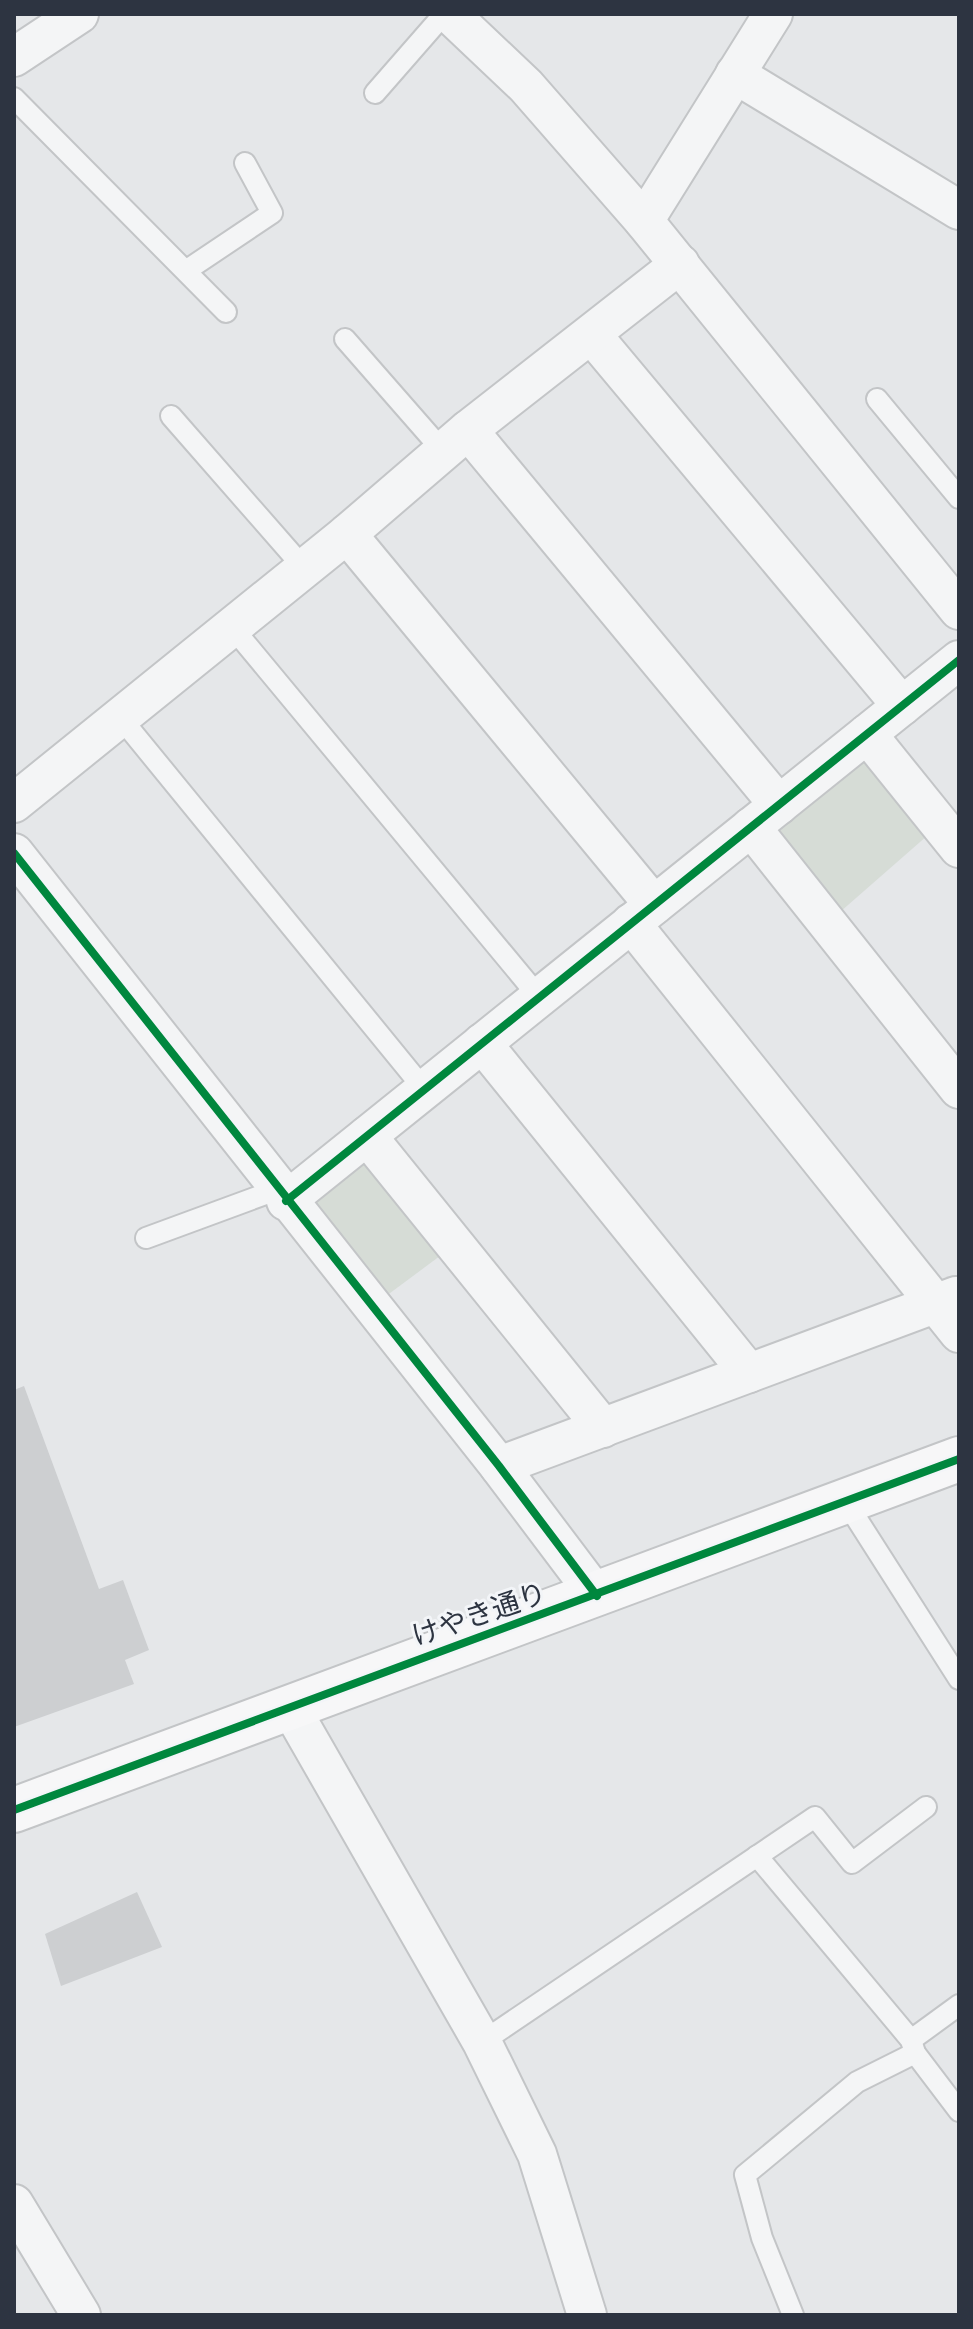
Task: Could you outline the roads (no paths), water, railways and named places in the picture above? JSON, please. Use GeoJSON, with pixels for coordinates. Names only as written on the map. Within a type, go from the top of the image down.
{"type":"FeatureCollection","features":[{"type":"Feature","properties":{"kind":"street"},"geometry":{"type":"LineString","coordinates":[[14,57],[79,14]]}},
{"type":"Feature","properties":{"kind":"street"},"geometry":{"type":"LineString","coordinates":[[447,14],[526,86],[644,221],[959,610]]}},
{"type":"Feature","properties":{"kind":"street"},"geometry":{"type":"LineString","coordinates":[[644,221],[735,74],[763,18]]}},
{"type":"Feature","properties":{"kind":"street"},"geometry":{"type":"LineString","coordinates":[[735,74],[959,210]]}},
{"type":"Feature","properties":{"kind":"street"},"geometry":{"type":"LineString","coordinates":[[14,803],[347,534],[456,440],[680,264]]}},
{"type":"Feature","properties":{"kind":"street"},"geometry":{"type":"LineString","coordinates":[[592,335],[902,706]]}},
{"type":"Feature","properties":{"kind":"street"},"geometry":{"type":"LineString","coordinates":[[456,440],[765,816],[959,1089]]}},
{"type":"Feature","properties":{"kind":"street"},"geometry":{"type":"LineString","coordinates":[[347,534],[947,1300],[959,1333]]}},
{"type":"Feature","properties":{"kind":"street"},"geometry":{"type":"LineString","coordinates":[[282,1195],[367,1136],[959,660]]}},
{"type":"Feature","properties":{"kind":"street"},"geometry":{"type":"LineString","coordinates":[[867,734],[959,848]]}},
{"type":"Feature","properties":{"kind":"street"},"geometry":{"type":"LineString","coordinates":[[14,853],[499,1466],[597,1596]]}},
{"type":"Feature","properties":{"kind":"street"},"geometry":{"type":"LineString","coordinates":[[482,1043],[749,1373]]}},
{"type":"Feature","properties":{"kind":"street"},"geometry":{"type":"LineString","coordinates":[[367,1136],[603,1428]]}},
{"type":"Feature","properties":{"kind":"street"},"geometry":{"type":"LineString","coordinates":[[499,1466],[947,1300]]}},
{"type":"Feature","properties":{"kind":"street","name":"けやき通り"},"geometry":{"type":"LineString","coordinates":[[14,1810],[959,1459]]}},
{"type":"Feature","properties":{"kind":"street"},"geometry":{"type":"LineString","coordinates":[[290,1707],[482,2042],[537,2154],[587,2315]]}},
{"type":"Feature","properties":{"kind":"street"},"geometry":{"type":"LineString","coordinates":[[14,2204],[81,2315]]}},
{"type":"Feature","properties":{"kind":"lane"},"geometry":{"type":"LineString","coordinates":[[375,93],[447,14]]}},
{"type":"Feature","properties":{"kind":"lane"},"geometry":{"type":"LineString","coordinates":[[14,98],[226,312]]}},
{"type":"Feature","properties":{"kind":"lane"},"geometry":{"type":"LineString","coordinates":[[187,270],[272,213],[245,163]]}},
{"type":"Feature","properties":{"kind":"lane"},"geometry":{"type":"LineString","coordinates":[[345,339],[456,440]]}},
{"type":"Feature","properties":{"kind":"lane"},"geometry":{"type":"LineString","coordinates":[[877,399],[959,498]]}},
{"type":"Feature","properties":{"kind":"lane"},"geometry":{"type":"LineString","coordinates":[[171,416],[304,568]]}},
{"type":"Feature","properties":{"kind":"lane"},"geometry":{"type":"LineString","coordinates":[[232,627],[539,997]]}},
{"type":"Feature","properties":{"kind":"lane"},"geometry":{"type":"LineString","coordinates":[[120,717],[424,1089]]}},
{"type":"Feature","properties":{"kind":"lane"},"geometry":{"type":"LineString","coordinates":[[146,1238],[282,1195]]}},
{"type":"Feature","properties":{"kind":"lane"},"geometry":{"type":"LineString","coordinates":[[846,1502],[959,1679]]}},
{"type":"Feature","properties":{"kind":"lane"},"geometry":{"type":"LineString","coordinates":[[482,2042],[815,1817],[852,1863],[926,1807]]}},
{"type":"Feature","properties":{"kind":"lane"},"geometry":{"type":"LineString","coordinates":[[757,1856],[913,2047],[959,2111]]}},
{"type":"Feature","properties":{"kind":"lane"},"geometry":{"type":"LineString","coordinates":[[793,2315],[762,2238],[745,2175],[857,2082],[913,2047],[959,2005]]}}]}
